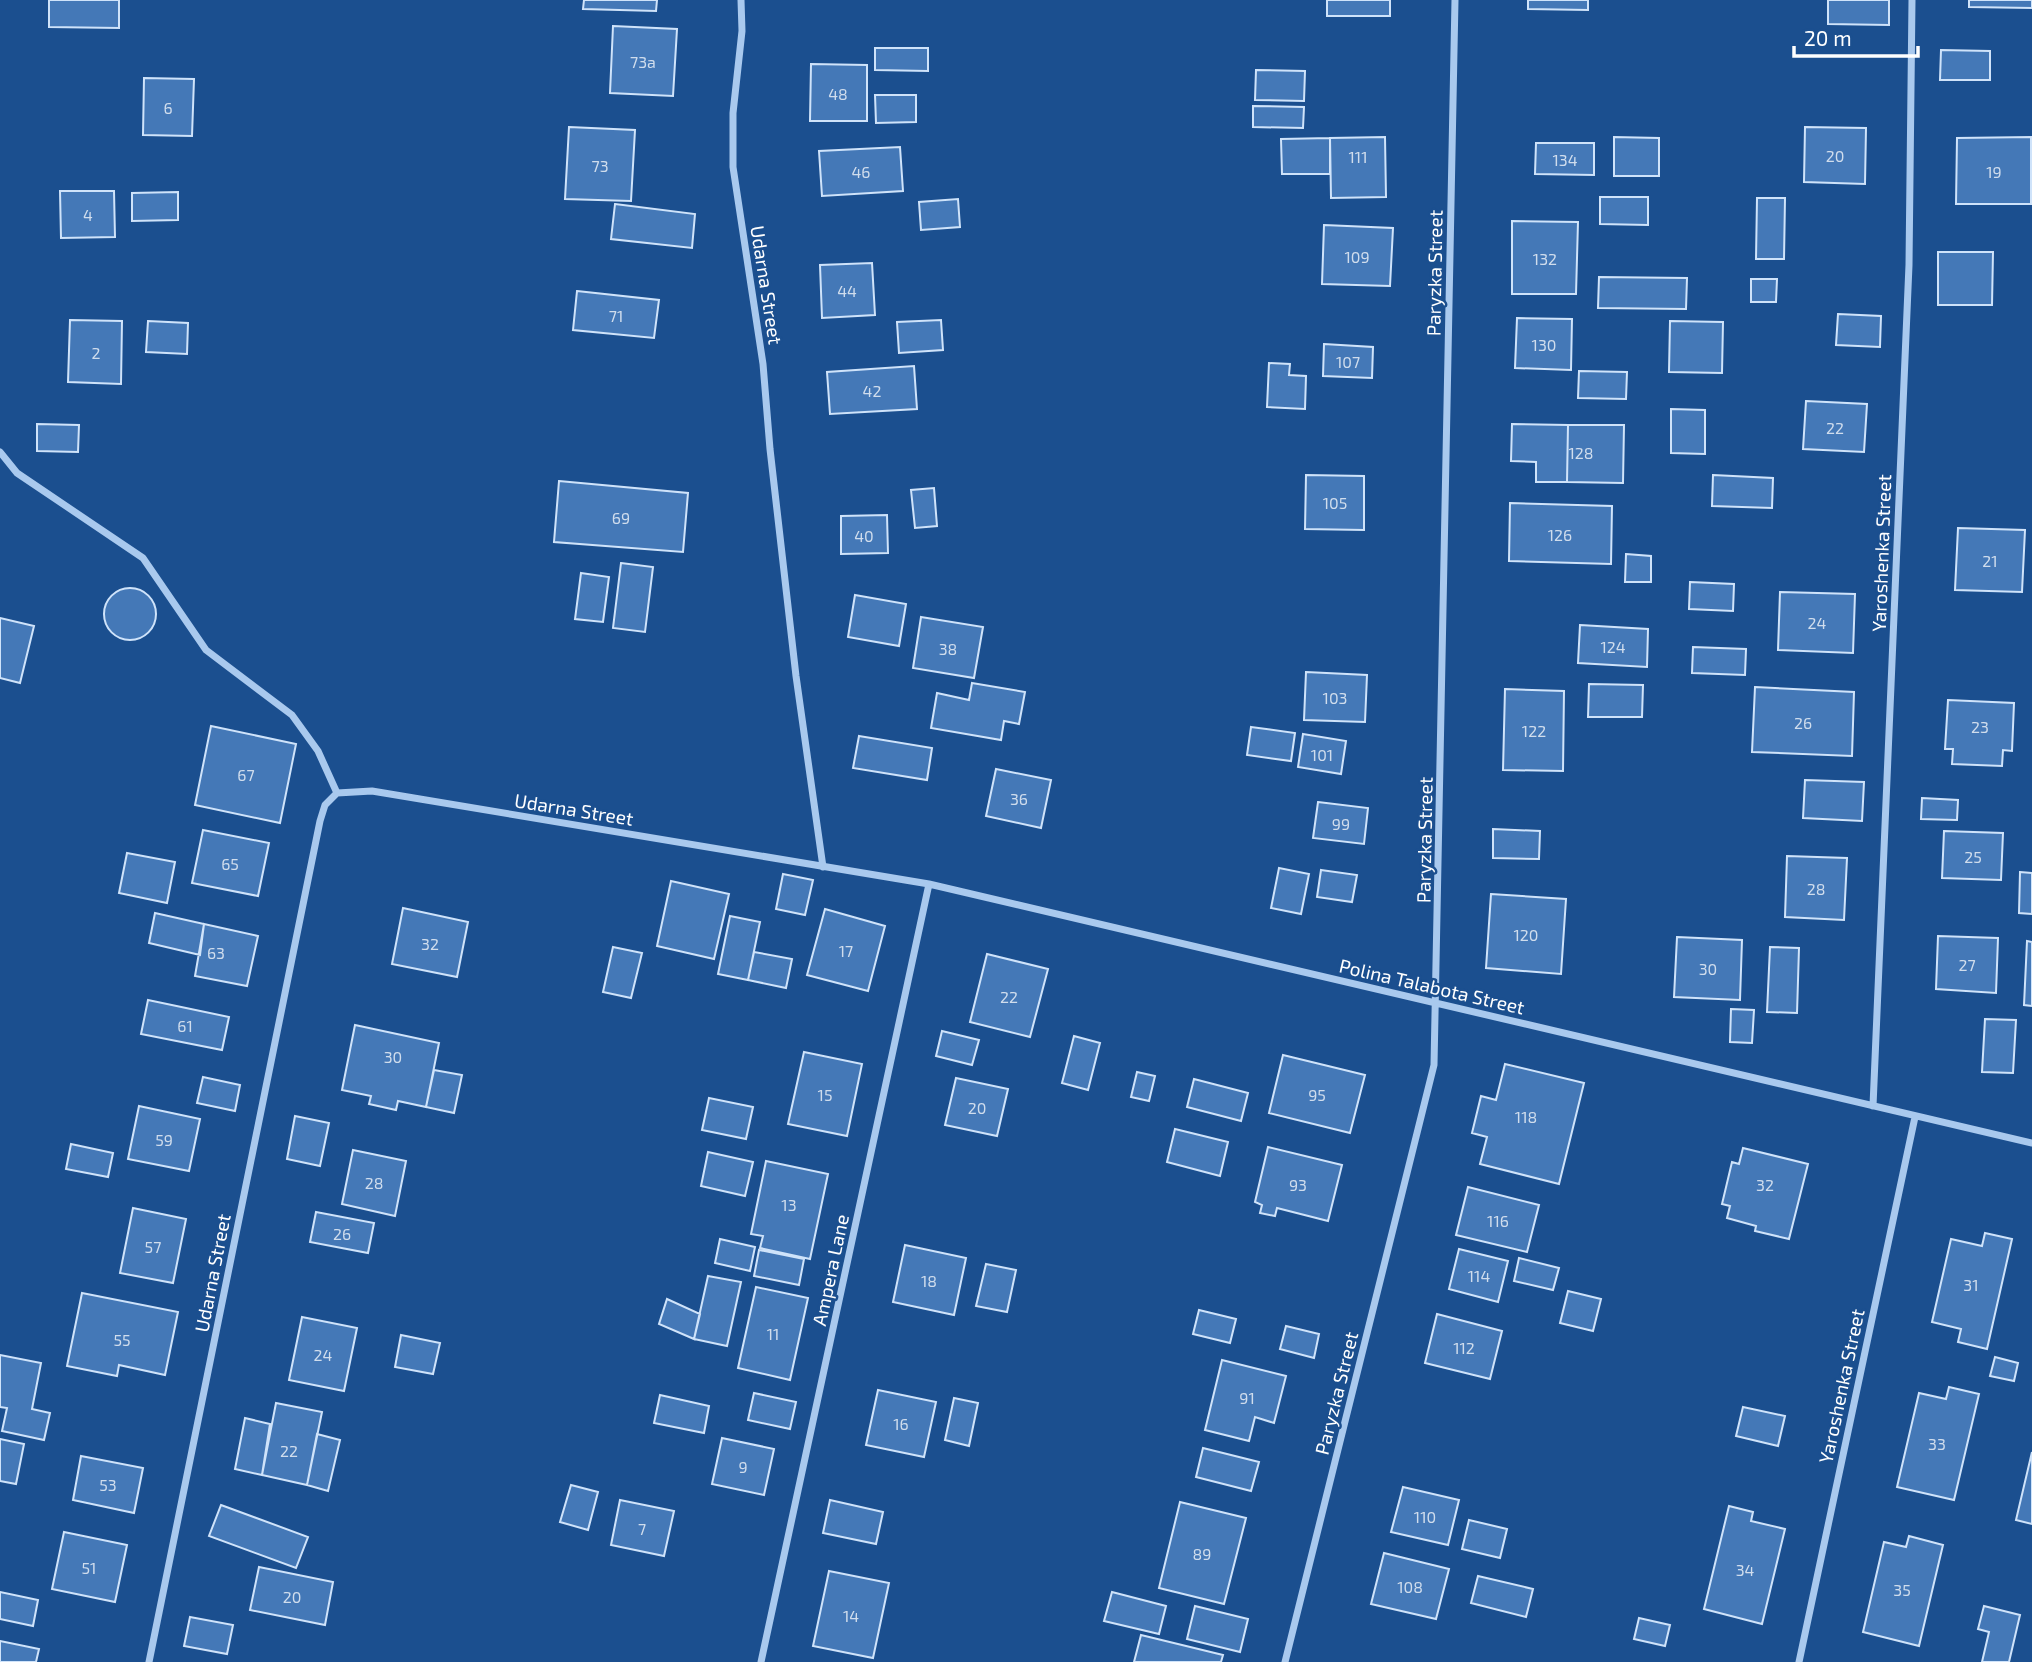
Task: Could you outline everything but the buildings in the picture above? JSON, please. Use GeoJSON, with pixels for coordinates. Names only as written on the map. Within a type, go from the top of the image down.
{"type":"FeatureCollection","features":[{"type":"Feature","properties":{"kind":"street","name":"Udarna Street"},"geometry":{"type":"LineString","coordinates":[[149,1662],[325,806],[337,793],[372,791],[823,867],[796,676],[771,463],[763,364],[733,167],[733,113],[742,31],[741,0]]}},
{"type":"Feature","properties":{"kind":"street","name":"Paryzka Street"},"geometry":{"type":"LineString","coordinates":[[1285,1662],[1434,1065],[1455,0]]}},
{"type":"Feature","properties":{"kind":"street","name":"Yaroshenka Street"},"geometry":{"type":"LineString","coordinates":[[1873,1106],[1909,265],[1912,0]]}},
{"type":"Feature","properties":{"kind":"street"},"geometry":{"type":"LineString","coordinates":[[0,452],[17,473],[143,558],[206,650],[292,715],[318,751],[337,793]]}},
{"type":"Feature","properties":{"kind":"street","name":"Polina Talabota Street"},"geometry":{"type":"LineString","coordinates":[[823,867],[929,884],[2032,1143]]}},
{"type":"Feature","properties":{"kind":"street","name":"Ampera Lane"},"geometry":{"type":"LineString","coordinates":[[761,1662],[929,884]]}},
{"type":"Feature","properties":{"kind":"street","name":"Yaroshenka Street"},"geometry":{"type":"LineString","coordinates":[[1799,1662],[1915,1117]]}}]}
